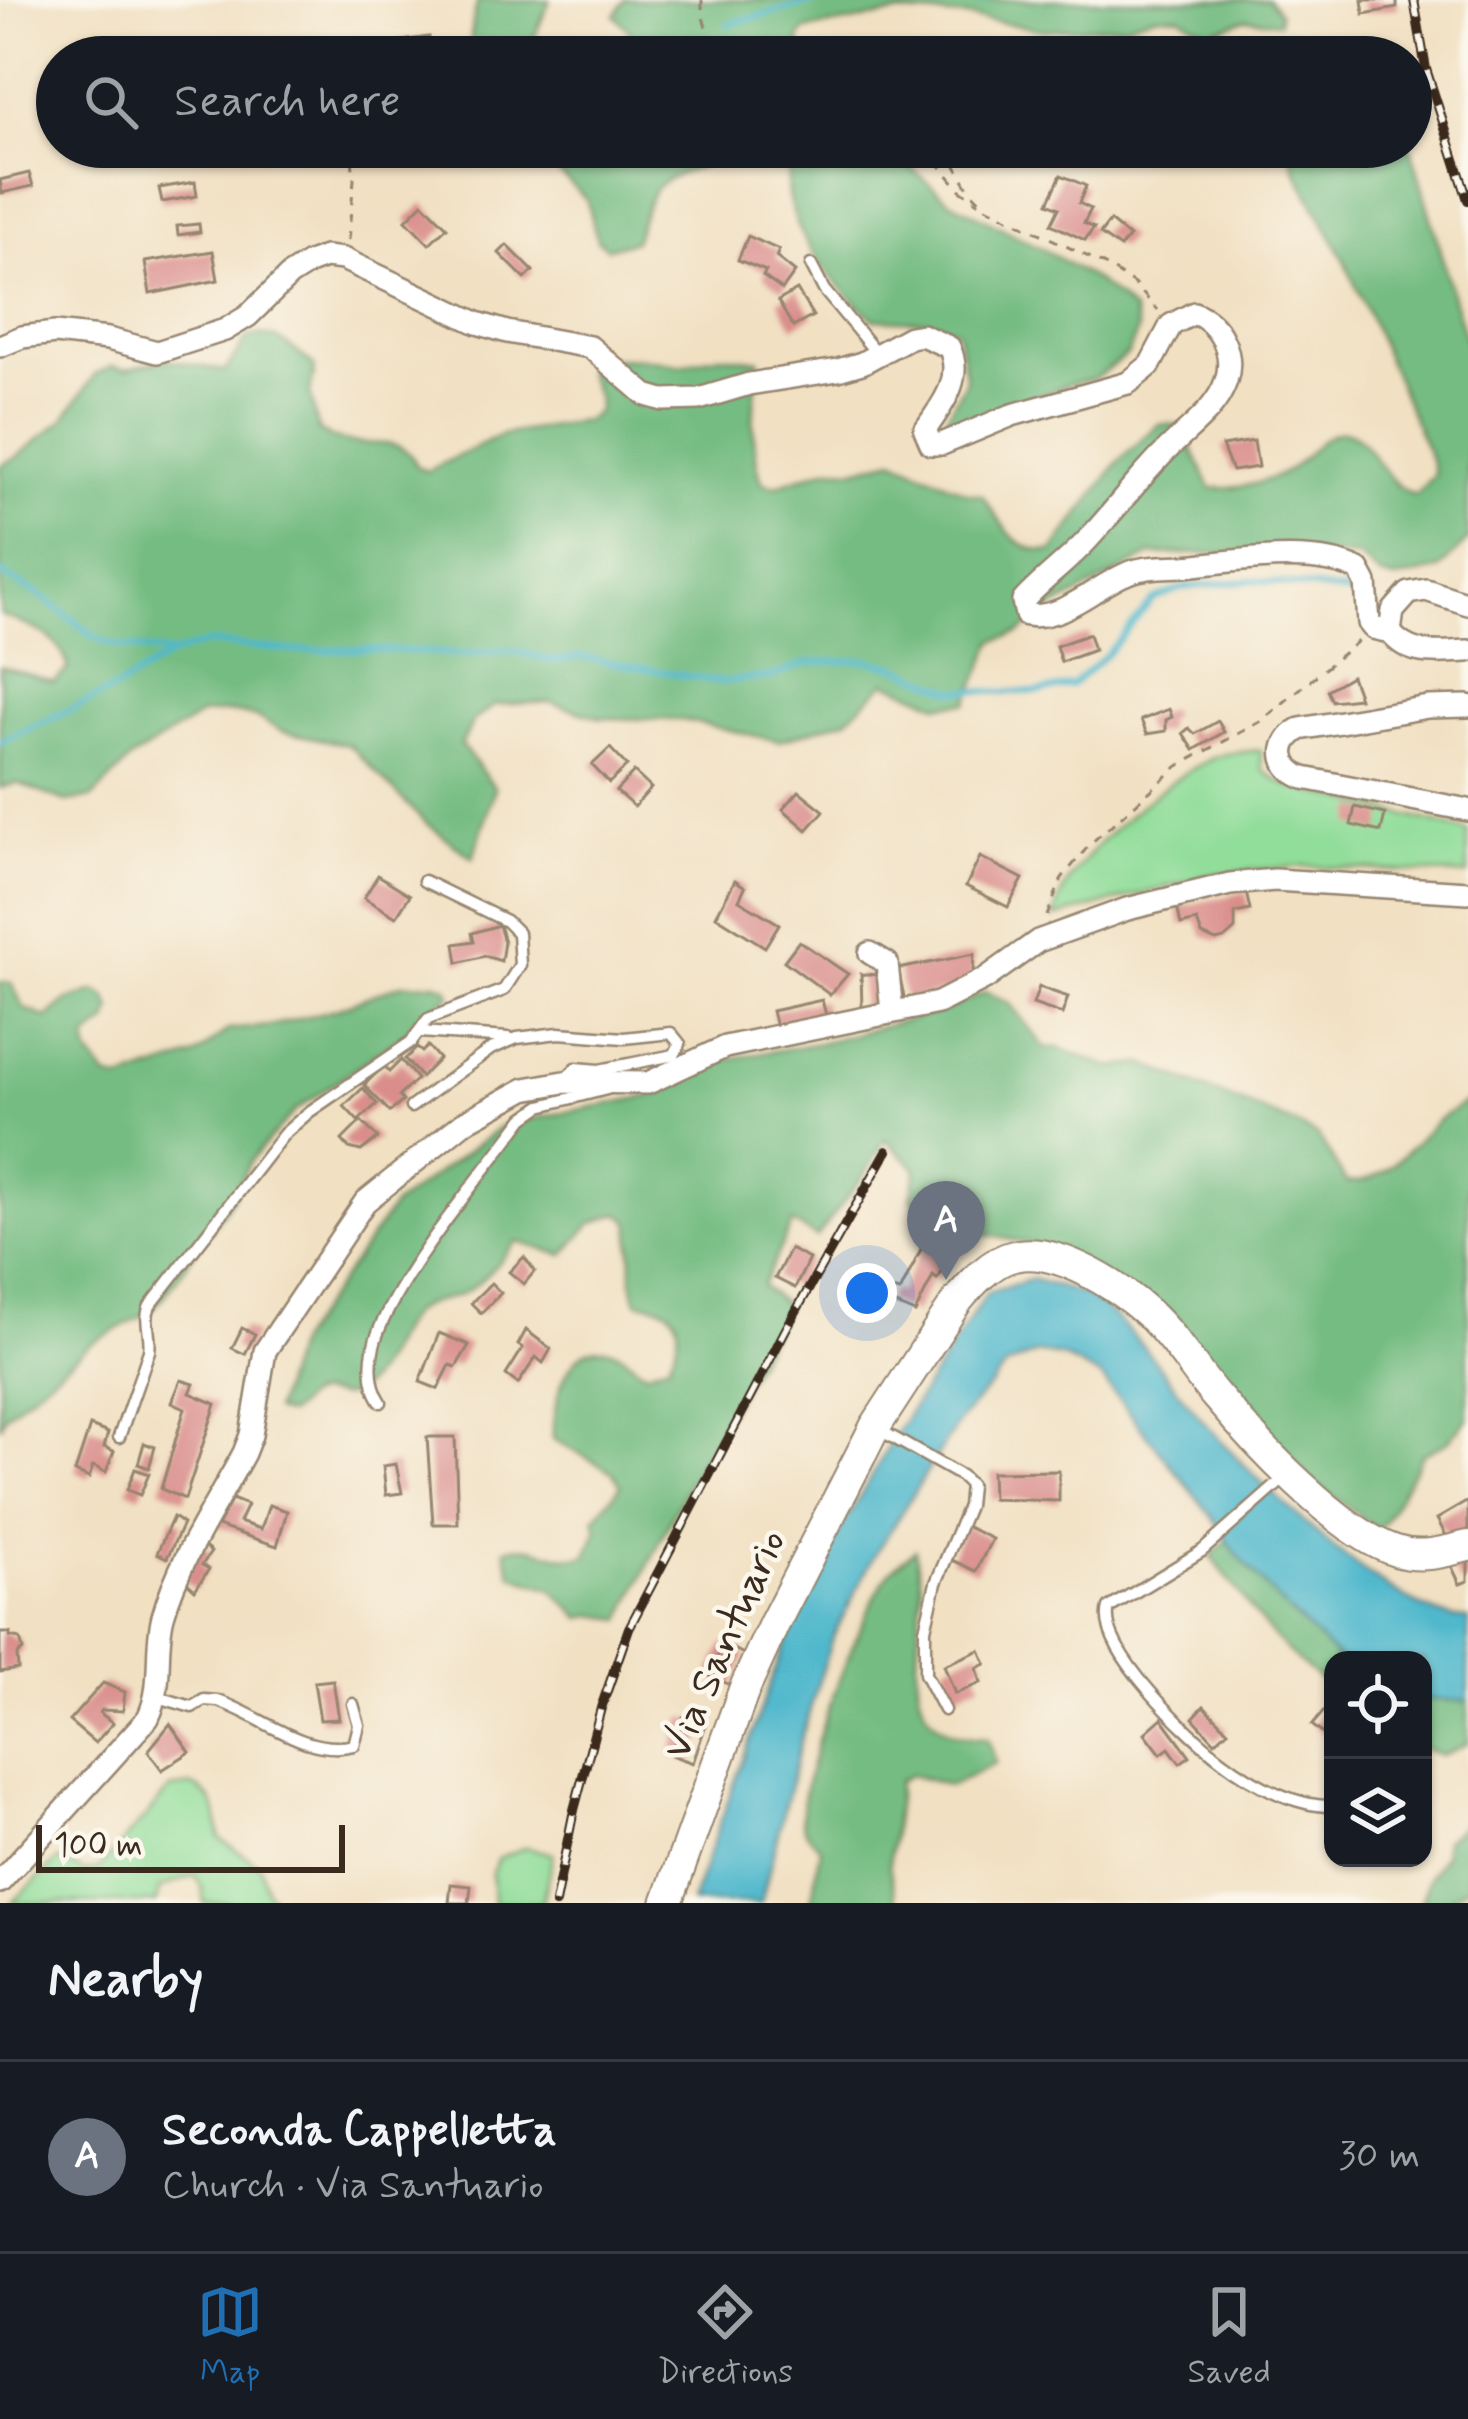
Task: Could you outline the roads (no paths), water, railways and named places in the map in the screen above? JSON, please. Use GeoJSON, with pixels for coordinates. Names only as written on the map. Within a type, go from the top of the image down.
{"type":"FeatureCollection","features":[{"type":"Feature","properties":{"kind":"main road","name":"Via Santuario"},"geometry":{"type":"LineString","coordinates":[[667,1903],[744,1690],[880,1430],[957,1300],[973,1282],[1012,1256],[1036,1254],[1106,1281],[1144,1310],[1284,1480],[1393,1551],[1439,1553],[1468,1546]]}},
{"type":"Feature","properties":{"kind":"street"},"geometry":{"type":"LineString","coordinates":[[0,346],[22,337],[55,333],[158,352],[225,330],[248,316],[290,275],[326,257],[343,260],[477,323],[590,347],[646,395],[663,400],[699,399],[749,384],[838,370],[922,335],[949,347],[956,375],[925,430],[931,444],[942,444],[1012,415],[1128,383],[1150,365],[1171,325],[1194,313],[1207,318],[1222,334],[1230,362],[1226,383],[1212,406],[1023,601],[1026,615],[1061,610],[1142,568],[1228,559],[1332,561],[1359,570],[1366,583],[1368,617],[1400,646],[1411,652],[1468,651]]}},
{"type":"Feature","properties":{"kind":"street"},"geometry":{"type":"LineString","coordinates":[[1381,630],[1409,592],[1426,590],[1468,604]]}},
{"type":"Feature","properties":{"kind":"street"},"geometry":{"type":"LineString","coordinates":[[1468,706],[1428,706],[1300,729],[1286,739],[1282,755],[1289,770],[1304,778],[1468,810]]}},
{"type":"Feature","properties":{"kind":"street"},"geometry":{"type":"LineString","coordinates":[[0,1882],[148,1718],[158,1697],[161,1622],[172,1586],[251,1435],[265,1352],[365,1202],[490,1106],[525,1090],[564,1082],[648,1083],[725,1047],[938,1003],[986,979],[1047,938],[1127,909],[1258,880],[1468,892]]}},
{"type":"Feature","properties":{"kind":"street"},"geometry":{"type":"LineString","coordinates":[[870,953],[887,963],[892,1012]]}},
{"type":"Feature","properties":{"kind":"lane"},"geometry":{"type":"LineString","coordinates":[[811,265],[824,290],[878,355]]}},
{"type":"Feature","properties":{"kind":"lane"},"geometry":{"type":"LineString","coordinates":[[119,1436],[149,1351],[146,1315],[284,1134],[420,1032],[428,1019],[504,989],[520,965],[518,933],[506,921],[424,880]]}},
{"type":"Feature","properties":{"kind":"lane"},"geometry":{"type":"LineString","coordinates":[[420,1032],[517,1038],[560,1033],[624,1038],[671,1033],[680,1044],[674,1055],[648,1062],[598,1070],[576,1068],[564,1082]]}},
{"type":"Feature","properties":{"kind":"lane"},"geometry":{"type":"LineString","coordinates":[[412,1106],[471,1062],[517,1038]]}},
{"type":"Feature","properties":{"kind":"lane"},"geometry":{"type":"LineString","coordinates":[[381,1402],[374,1391],[372,1355],[380,1327],[445,1227],[524,1118],[541,1106],[606,1091],[610,1085]]}},
{"type":"Feature","properties":{"kind":"lane"},"geometry":{"type":"LineString","coordinates":[[880,1430],[970,1485],[925,1629],[925,1674],[944,1710]]}},
{"type":"Feature","properties":{"kind":"lane"},"geometry":{"type":"LineString","coordinates":[[1284,1480],[1202,1551],[1109,1608],[1106,1620],[1111,1639],[1158,1700],[1225,1762],[1278,1793],[1324,1806]]}},
{"type":"Feature","properties":{"kind":"lane"},"geometry":{"type":"LineString","coordinates":[[158,1697],[192,1707],[204,1700],[218,1700],[303,1742],[339,1748],[354,1745],[358,1733],[353,1704]]}},
{"type":"Feature","properties":{"kind":"water"},"geometry":{"type":"Polygon","coordinates":[[[1032,1279],[1077,1292],[1101,1305],[1256,1477],[1328,1542],[1403,1597],[1438,1613],[1468,1619],[1468,1701],[1432,1699],[1432,1651],[1331,1651],[1236,1553],[1101,1377],[1062,1357],[1037,1353],[1006,1367],[960,1420],[873,1557],[831,1641],[801,1739],[761,1903],[691,1903],[783,1648],[827,1554],[899,1428],[987,1293],[1032,1279]]]}},
{"type":"Feature","properties":{"kind":"waterway"},"geometry":{"type":"LineString","coordinates":[[728,24],[821,0]]}},
{"type":"Feature","properties":{"kind":"waterway"},"geometry":{"type":"LineString","coordinates":[[961,0],[985,0]]}},
{"type":"Feature","properties":{"kind":"waterway"},"geometry":{"type":"LineString","coordinates":[[0,573],[38,594],[98,639],[172,654],[207,643],[295,651],[461,654],[510,650],[554,661],[582,657],[720,682],[774,676],[807,663],[867,660],[898,667],[951,690],[1004,692],[1040,692],[1072,685],[1107,654],[1153,600],[1182,588],[1253,580],[1351,593]]}},
{"type":"Feature","properties":{"kind":"waterway"},"geometry":{"type":"LineString","coordinates":[[0,742],[117,688],[172,654]]}},
{"type":"Feature","properties":{"kind":"railway"},"geometry":{"type":"LineString","coordinates":[[1414,0],[1420,36]]}},
{"type":"Feature","properties":{"kind":"railway"},"geometry":{"type":"LineString","coordinates":[[1432,88],[1468,200]]}},
{"type":"Feature","properties":{"kind":"railway"},"geometry":{"type":"LineString","coordinates":[[555,1903],[601,1708],[629,1628],[787,1327],[887,1151]]}},
{"type":"Feature","properties":{"kind":"place","name":"Seconda Cappelletta"},"geometry":{"type":"Point","coordinates":[946,1280]}}]}
